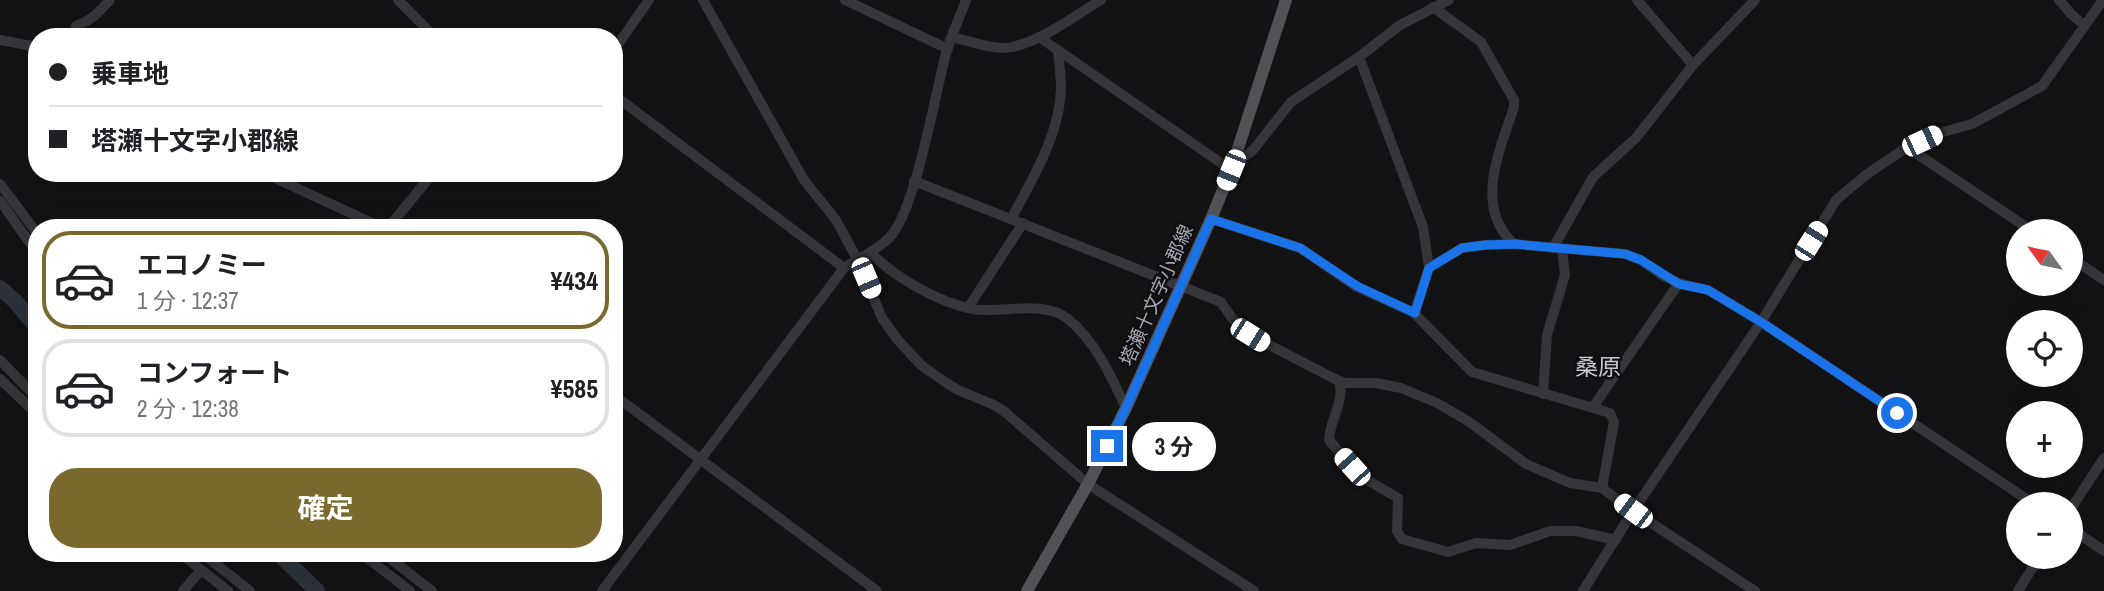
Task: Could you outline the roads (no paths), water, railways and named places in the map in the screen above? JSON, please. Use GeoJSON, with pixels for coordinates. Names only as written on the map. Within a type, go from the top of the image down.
{"type":"FeatureCollection","features":[{"type":"Feature","properties":{"kind":"main road","name":"塔瀬十文字小郡線"},"geometry":{"type":"LineString","coordinates":[[1027,591],[1088,484],[1126,408],[1211,219],[1231,170],[1286,0]]}},
{"type":"Feature","properties":{"kind":"street"},"geometry":{"type":"LineString","coordinates":[[75,28],[97,15],[110,0]]}},
{"type":"Feature","properties":{"kind":"street"},"geometry":{"type":"LineString","coordinates":[[398,0],[426,28]]}},
{"type":"Feature","properties":{"kind":"street"},"geometry":{"type":"LineString","coordinates":[[623,37],[649,0]]}},
{"type":"Feature","properties":{"kind":"street"},"geometry":{"type":"LineString","coordinates":[[703,0],[804,180],[836,220],[857,259],[882,318],[921,365],[958,390],[995,405],[1088,484],[1254,591]]}},
{"type":"Feature","properties":{"kind":"street"},"geometry":{"type":"LineString","coordinates":[[845,0],[948,48]]}},
{"type":"Feature","properties":{"kind":"street"},"geometry":{"type":"LineString","coordinates":[[602,591],[844,268],[889,238],[896,229],[905,212],[948,48],[966,0]]}},
{"type":"Feature","properties":{"kind":"street"},"geometry":{"type":"LineString","coordinates":[[952,37],[1012,47],[1039,37],[1101,0]]}},
{"type":"Feature","properties":{"kind":"street"},"geometry":{"type":"LineString","coordinates":[[1236,155],[1249,154],[1291,102],[1359,57],[1400,24],[1449,0]]}},
{"type":"Feature","properties":{"kind":"street"},"geometry":{"type":"LineString","coordinates":[[1637,0],[1693,65]]}},
{"type":"Feature","properties":{"kind":"street"},"geometry":{"type":"LineString","coordinates":[[1544,394],[1547,335],[1565,275],[1558,248],[1593,177],[1636,138],[1693,65],[1755,0]]}},
{"type":"Feature","properties":{"kind":"street"},"geometry":{"type":"LineString","coordinates":[[2059,0],[2071,15],[2084,25]]}},
{"type":"Feature","properties":{"kind":"street"},"geometry":{"type":"LineString","coordinates":[[1583,591],[1633,511],[1761,322],[1836,201],[1866,175],[1908,147],[1936,134],[1972,124],[2029,95],[2047,80],[2084,25],[2104,1]]}},
{"type":"Feature","properties":{"kind":"street"},"geometry":{"type":"LineString","coordinates":[[1433,7],[1482,42],[1514,100],[1493,173],[1492,191],[1494,208],[1500,223],[1514,244]]}},
{"type":"Feature","properties":{"kind":"street"},"geometry":{"type":"LineString","coordinates":[[1039,37],[1231,170]]}},
{"type":"Feature","properties":{"kind":"street"},"geometry":{"type":"LineString","coordinates":[[0,40],[28,45]]}},
{"type":"Feature","properties":{"kind":"street"},"geometry":{"type":"LineString","coordinates":[[1011,219],[1040,165],[1056,121],[1061,88],[1058,50]]}},
{"type":"Feature","properties":{"kind":"street"},"geometry":{"type":"LineString","coordinates":[[1359,57],[1423,227],[1429,268],[1415,313]]}},
{"type":"Feature","properties":{"kind":"street"},"geometry":{"type":"LineString","coordinates":[[623,102],[844,268]]}},
{"type":"Feature","properties":{"kind":"street"},"geometry":{"type":"LineString","coordinates":[[1908,147],[2014,219]]}},
{"type":"Feature","properties":{"kind":"street"},"geometry":{"type":"LineString","coordinates":[[914,181],[1221,302],[1240,326],[1265,344],[1339,381],[1376,383],[1419,394],[1453,411],[1526,464],[1570,483],[1602,488],[1755,591]]}},
{"type":"Feature","properties":{"kind":"street"},"geometry":{"type":"LineString","coordinates":[[284,182],[366,219]]}},
{"type":"Feature","properties":{"kind":"street"},"geometry":{"type":"LineString","coordinates":[[394,219],[425,182]]}},
{"type":"Feature","properties":{"kind":"street"},"geometry":{"type":"LineString","coordinates":[[0,184],[28,221]]}},
{"type":"Feature","properties":{"kind":"street"},"geometry":{"type":"LineString","coordinates":[[0,201],[28,240]]}},
{"type":"Feature","properties":{"kind":"street"},"geometry":{"type":"LineString","coordinates":[[1211,219],[1300,248],[1357,286],[1415,313],[1472,372],[1610,413],[1614,422],[1602,488]]}},
{"type":"Feature","properties":{"kind":"street"},"geometry":{"type":"LineString","coordinates":[[968,307],[1023,223]]}},
{"type":"Feature","properties":{"kind":"street"},"geometry":{"type":"LineString","coordinates":[[1429,268],[1462,248],[1514,244],[1625,254],[1641,260],[1679,284],[1708,290],[1761,322],[2016,492]]}},
{"type":"Feature","properties":{"kind":"street"},"geometry":{"type":"LineString","coordinates":[[870,252],[896,275],[952,303],[996,311],[1040,309],[1068,318],[1108,369],[1126,408]]}},
{"type":"Feature","properties":{"kind":"street"},"geometry":{"type":"LineString","coordinates":[[2083,266],[2104,280]]}},
{"type":"Feature","properties":{"kind":"street"},"geometry":{"type":"LineString","coordinates":[[1593,407],[1679,284]]}},
{"type":"Feature","properties":{"kind":"street"},"geometry":{"type":"LineString","coordinates":[[0,360],[28,389]]}},
{"type":"Feature","properties":{"kind":"street"},"geometry":{"type":"LineString","coordinates":[[0,379],[28,405]]}},
{"type":"Feature","properties":{"kind":"street"},"geometry":{"type":"LineString","coordinates":[[1339,381],[1342,398],[1332,422],[1329,440],[1352,467],[1369,481],[1398,498],[1397,531],[1402,539],[1448,552],[1476,542],[1510,545],[1550,531],[1576,531],[1616,540]]}},
{"type":"Feature","properties":{"kind":"street"},"geometry":{"type":"LineString","coordinates":[[623,402],[877,591]]}},
{"type":"Feature","properties":{"kind":"street"},"geometry":{"type":"LineString","coordinates":[[2082,492],[2104,458]]}},
{"type":"Feature","properties":{"kind":"street"},"geometry":{"type":"LineString","coordinates":[[2083,537],[2104,551]]}},
{"type":"Feature","properties":{"kind":"street"},"geometry":{"type":"LineString","coordinates":[[191,562],[228,591]]}},
{"type":"Feature","properties":{"kind":"street"},"geometry":{"type":"LineString","coordinates":[[213,562],[250,591]]}},
{"type":"Feature","properties":{"kind":"street"},"geometry":{"type":"LineString","coordinates":[[373,562],[410,591]]}},
{"type":"Feature","properties":{"kind":"street"},"geometry":{"type":"LineString","coordinates":[[395,562],[432,591]]}},
{"type":"Feature","properties":{"kind":"street"},"geometry":{"type":"LineString","coordinates":[[2018,591],[2032,569]]}},
{"type":"Feature","properties":{"kind":"street"},"geometry":{"type":"LineString","coordinates":[[183,591],[201,570]]}},
{"type":"Feature","properties":{"kind":"waterway"},"geometry":{"type":"LineString","coordinates":[[0,288],[28,316]]}},
{"type":"Feature","properties":{"kind":"waterway"},"geometry":{"type":"LineString","coordinates":[[287,562],[317,591]]}},
{"type":"Feature","properties":{"kind":"district","name":"桑原"},"geometry":{"type":"Point","coordinates":[1598,366]}}]}
